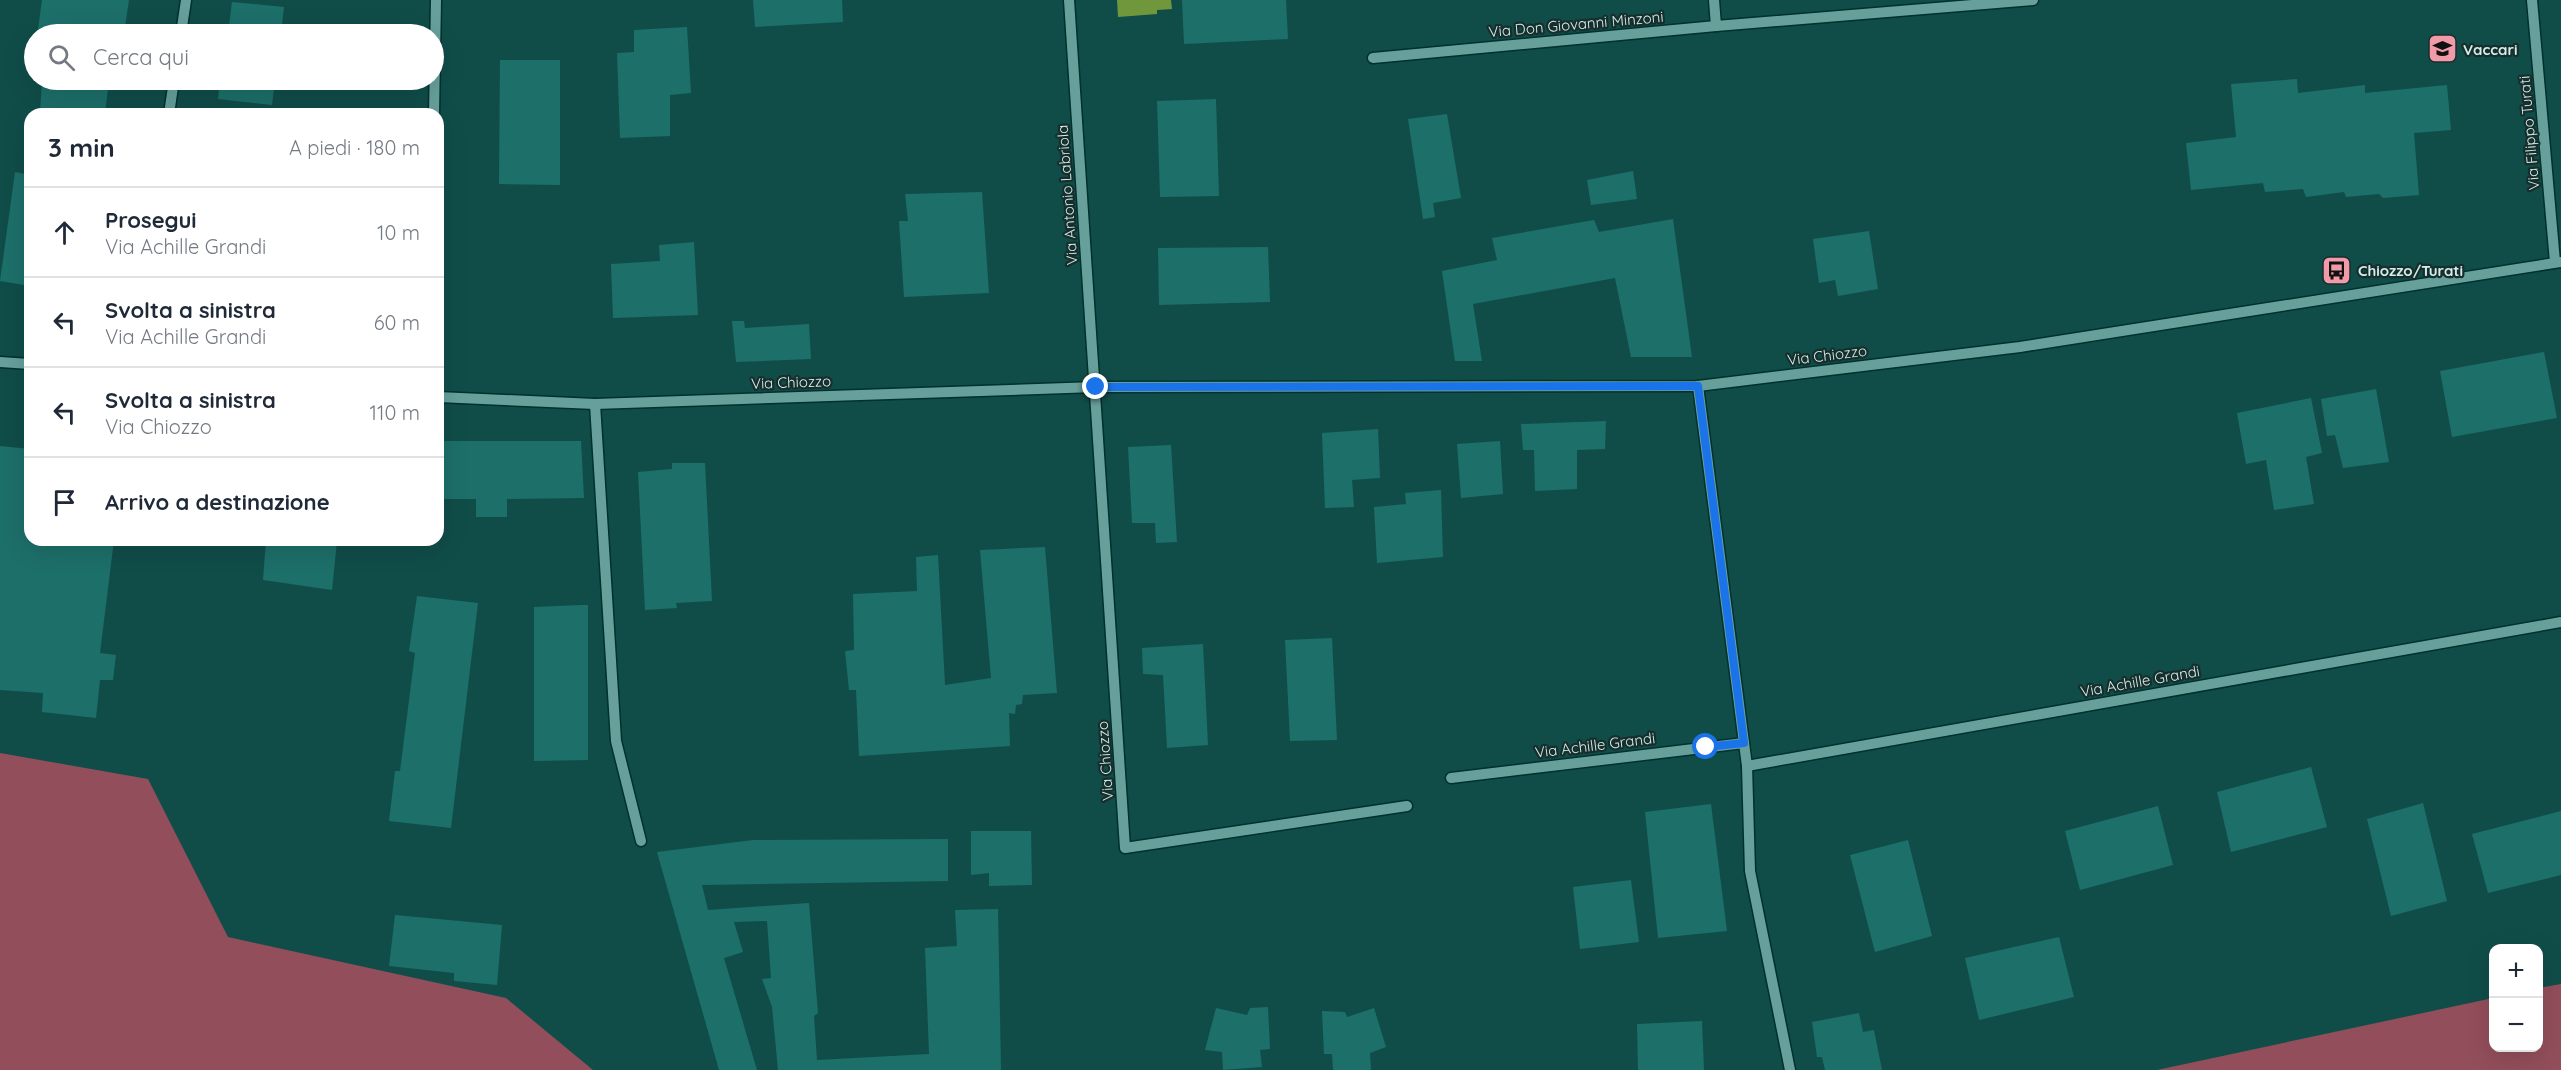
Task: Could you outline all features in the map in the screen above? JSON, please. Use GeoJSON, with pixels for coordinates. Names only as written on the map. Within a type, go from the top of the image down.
{"type":"FeatureCollection","features":[{"type":"Feature","properties":{"kind":"street"},"geometry":{"type":"LineString","coordinates":[[182,24],[186,0]]}},
{"type":"Feature","properties":{"kind":"street"},"geometry":{"type":"LineString","coordinates":[[436,0],[436,24]]}},
{"type":"Feature","properties":{"kind":"street","name":"Via Antonio Labriola"},"geometry":{"type":"LineString","coordinates":[[1069,0],[1096,387]]}},
{"type":"Feature","properties":{"kind":"street"},"geometry":{"type":"LineString","coordinates":[[1714,0],[1716,26]]}},
{"type":"Feature","properties":{"kind":"street","name":"Via Don Giovanni Minzoni"},"geometry":{"type":"LineString","coordinates":[[1373,58],[1716,26],[2033,0]]}},
{"type":"Feature","properties":{"kind":"street","name":"Via Filippo Turati"},"geometry":{"type":"LineString","coordinates":[[2532,0],[2558,262]]}},
{"type":"Feature","properties":{"kind":"street"},"geometry":{"type":"LineString","coordinates":[[170,108],[173,90]]}},
{"type":"Feature","properties":{"kind":"street"},"geometry":{"type":"LineString","coordinates":[[434,90],[434,108]]}},
{"type":"Feature","properties":{"kind":"street","name":"Via Chiozzo"},"geometry":{"type":"LineString","coordinates":[[444,398],[595,404],[1096,387],[1698,386],[2020,347],[2558,262]]}},
{"type":"Feature","properties":{"kind":"street"},"geometry":{"type":"LineString","coordinates":[[0,362],[24,364]]}},
{"type":"Feature","properties":{"kind":"street"},"geometry":{"type":"LineString","coordinates":[[1698,386],[1747,766],[1750,871],[1790,1070]]}},
{"type":"Feature","properties":{"kind":"street","name":"Via Chiozzo"},"geometry":{"type":"LineString","coordinates":[[1096,387],[1125,848],[1407,806]]}},
{"type":"Feature","properties":{"kind":"street"},"geometry":{"type":"LineString","coordinates":[[595,404],[616,741],[641,841]]}},
{"type":"Feature","properties":{"kind":"street","name":"Via Achille Grandi"},"geometry":{"type":"LineString","coordinates":[[1747,766],[2561,622]]}},
{"type":"Feature","properties":{"kind":"street","name":"Via Achille Grandi"},"geometry":{"type":"LineString","coordinates":[[1451,778],[1744,743]]}},
{"type":"Feature","properties":{"kind":"shaded area"},"geometry":{"type":"Polygon","coordinates":[[[1117,0],[1171,0],[1172,9],[1157,10],[1157,14],[1118,17],[1117,0]]]}},
{"type":"Feature","properties":{"kind":"shaded area"},"geometry":{"type":"Polygon","coordinates":[[[0,753],[148,779],[228,937],[506,998],[593,1070],[0,1070],[0,753]]]}},
{"type":"Feature","properties":{"kind":"shaded area"},"geometry":{"type":"Polygon","coordinates":[[[2561,984],[2561,1070],[2157,1070],[2489,999],[2489,1052],[2543,1052],[2543,987],[2561,984]]]}},
{"type":"Feature","properties":{"kind":"building"},"geometry":{"type":"Polygon","coordinates":[[[42,0],[129,0],[125,24],[39,24],[42,0]]]}},
{"type":"Feature","properties":{"kind":"building"},"geometry":{"type":"Polygon","coordinates":[[[753,0],[842,0],[843,22],[755,27],[753,0]]]}},
{"type":"Feature","properties":{"kind":"building"},"geometry":{"type":"Polygon","coordinates":[[[1182,0],[1286,0],[1288,39],[1184,44],[1182,0]]]}},
{"type":"Feature","properties":{"kind":"building"},"geometry":{"type":"Polygon","coordinates":[[[232,2],[284,7],[282,24],[229,24],[232,2]]]}},
{"type":"Feature","properties":{"kind":"building"},"geometry":{"type":"Polygon","coordinates":[[[687,27],[691,93],[670,95],[670,136],[620,138],[617,53],[634,52],[634,30],[687,27]]]}},
{"type":"Feature","properties":{"kind":"building"},"geometry":{"type":"Polygon","coordinates":[[[500,60],[560,60],[560,185],[499,184],[500,60]]]}},
{"type":"Feature","properties":{"kind":"building"},"geometry":{"type":"Polygon","coordinates":[[[2297,79],[2298,93],[2365,85],[2365,93],[2447,85],[2451,130],[2414,133],[2419,195],[2383,198],[2379,194],[2346,197],[2344,192],[2306,197],[2303,189],[2265,192],[2263,183],[2191,190],[2186,143],[2236,137],[2231,84],[2297,79]]]}},
{"type":"Feature","properties":{"kind":"building"},"geometry":{"type":"Polygon","coordinates":[[[41,90],[108,90],[106,108],[40,108],[41,90]]]}},
{"type":"Feature","properties":{"kind":"building"},"geometry":{"type":"Polygon","coordinates":[[[219,90],[274,90],[272,105],[218,99],[219,90]]]}},
{"type":"Feature","properties":{"kind":"building"},"geometry":{"type":"Polygon","coordinates":[[[1216,99],[1219,196],[1160,197],[1157,101],[1216,99]]]}},
{"type":"Feature","properties":{"kind":"building"},"geometry":{"type":"Polygon","coordinates":[[[1447,114],[1461,198],[1433,203],[1435,217],[1423,219],[1408,119],[1447,114]]]}},
{"type":"Feature","properties":{"kind":"building"},"geometry":{"type":"Polygon","coordinates":[[[1633,171],[1637,199],[1591,205],[1587,180],[1633,171]]]}},
{"type":"Feature","properties":{"kind":"building"},"geometry":{"type":"Polygon","coordinates":[[[15,172],[24,174],[24,285],[0,281],[15,172]]]}},
{"type":"Feature","properties":{"kind":"building"},"geometry":{"type":"Polygon","coordinates":[[[982,192],[989,293],[904,297],[899,221],[908,221],[905,194],[982,192]]]}},
{"type":"Feature","properties":{"kind":"building"},"geometry":{"type":"Polygon","coordinates":[[[1673,219],[1692,357],[1631,357],[1615,278],[1473,304],[1482,361],[1455,361],[1442,271],[1497,260],[1492,238],[1594,220],[1599,232],[1673,219]]]}},
{"type":"Feature","properties":{"kind":"building"},"geometry":{"type":"Polygon","coordinates":[[[1869,231],[1878,289],[1838,296],[1835,280],[1819,283],[1813,239],[1869,231]]]}},
{"type":"Feature","properties":{"kind":"building"},"geometry":{"type":"Polygon","coordinates":[[[694,242],[698,315],[613,318],[611,264],[660,261],[659,245],[694,242]]]}},
{"type":"Feature","properties":{"kind":"building"},"geometry":{"type":"Polygon","coordinates":[[[1268,247],[1270,302],[1159,305],[1158,248],[1268,247]]]}},
{"type":"Feature","properties":{"kind":"building"},"geometry":{"type":"Polygon","coordinates":[[[732,321],[744,321],[745,328],[809,324],[811,359],[736,362],[732,321]]]}},
{"type":"Feature","properties":{"kind":"building"},"geometry":{"type":"Polygon","coordinates":[[[2544,352],[2557,418],[2452,437],[2440,371],[2544,352]]]}},
{"type":"Feature","properties":{"kind":"building"},"geometry":{"type":"Polygon","coordinates":[[[2376,389],[2389,462],[2343,468],[2335,435],[2327,436],[2321,399],[2376,389]]]}},
{"type":"Feature","properties":{"kind":"building"},"geometry":{"type":"Polygon","coordinates":[[[2311,398],[2322,453],[2306,457],[2314,504],[2274,510],[2266,460],[2246,464],[2237,413],[2311,398]]]}},
{"type":"Feature","properties":{"kind":"building"},"geometry":{"type":"Polygon","coordinates":[[[1606,421],[1605,449],[1577,450],[1577,489],[1535,491],[1534,450],[1523,450],[1521,424],[1606,421]]]}},
{"type":"Feature","properties":{"kind":"building"},"geometry":{"type":"Polygon","coordinates":[[[1378,429],[1380,478],[1352,480],[1354,507],[1325,508],[1322,433],[1378,429]]]}},
{"type":"Feature","properties":{"kind":"building"},"geometry":{"type":"Polygon","coordinates":[[[444,441],[581,441],[584,498],[507,499],[507,517],[476,517],[476,499],[444,499],[444,441]]]}},
{"type":"Feature","properties":{"kind":"building"},"geometry":{"type":"Polygon","coordinates":[[[1500,441],[1503,494],[1461,498],[1457,444],[1500,441]]]}},
{"type":"Feature","properties":{"kind":"building"},"geometry":{"type":"Polygon","coordinates":[[[1171,445],[1177,542],[1156,543],[1155,523],[1132,523],[1128,447],[1171,445]]]}},
{"type":"Feature","properties":{"kind":"building"},"geometry":{"type":"Polygon","coordinates":[[[0,446],[24,448],[24,546],[113,546],[100,653],[116,655],[113,680],[100,680],[96,718],[42,712],[43,693],[0,690],[0,446]]]}},
{"type":"Feature","properties":{"kind":"building"},"geometry":{"type":"Polygon","coordinates":[[[672,463],[705,463],[712,601],[676,603],[677,608],[645,610],[638,472],[672,469],[672,463]]]}},
{"type":"Feature","properties":{"kind":"building"},"geometry":{"type":"Polygon","coordinates":[[[1441,490],[1443,557],[1377,563],[1374,507],[1406,504],[1405,493],[1441,490]]]}},
{"type":"Feature","properties":{"kind":"building"},"geometry":{"type":"Polygon","coordinates":[[[266,546],[336,546],[332,590],[263,580],[266,546]]]}},
{"type":"Feature","properties":{"kind":"building"},"geometry":{"type":"Polygon","coordinates":[[[1045,547],[1057,693],[1023,695],[1022,704],[1016,705],[1015,714],[1009,713],[1010,746],[859,756],[856,690],[849,690],[845,651],[854,650],[853,594],[917,591],[916,557],[938,555],[945,685],[991,678],[980,550],[1045,547]]]}},
{"type":"Feature","properties":{"kind":"building"},"geometry":{"type":"Polygon","coordinates":[[[417,596],[478,603],[451,828],[389,821],[395,771],[400,771],[415,653],[409,651],[417,596]]]}},
{"type":"Feature","properties":{"kind":"building"},"geometry":{"type":"Polygon","coordinates":[[[588,605],[588,760],[534,761],[534,607],[588,605]]]}},
{"type":"Feature","properties":{"kind":"building"},"geometry":{"type":"Polygon","coordinates":[[[1332,638],[1337,740],[1290,741],[1285,640],[1332,638]]]}},
{"type":"Feature","properties":{"kind":"building"},"geometry":{"type":"Polygon","coordinates":[[[1203,644],[1208,745],[1167,748],[1163,675],[1143,674],[1142,648],[1203,644]]]}},
{"type":"Feature","properties":{"kind":"building"},"geometry":{"type":"Polygon","coordinates":[[[2311,767],[2327,827],[2231,852],[2217,792],[2311,767]]]}},
{"type":"Feature","properties":{"kind":"building"},"geometry":{"type":"Polygon","coordinates":[[[2423,803],[2447,901],[2391,916],[2367,819],[2423,803]]]}},
{"type":"Feature","properties":{"kind":"building"},"geometry":{"type":"Polygon","coordinates":[[[1711,804],[1727,931],[1658,938],[1645,812],[1711,804]]]}},
{"type":"Feature","properties":{"kind":"building"},"geometry":{"type":"Polygon","coordinates":[[[2158,806],[2173,865],[2080,890],[2065,831],[2158,806]]]}},
{"type":"Feature","properties":{"kind":"building"},"geometry":{"type":"Polygon","coordinates":[[[2561,811],[2561,875],[2488,893],[2472,834],[2561,811]]]}},
{"type":"Feature","properties":{"kind":"building"},"geometry":{"type":"Polygon","coordinates":[[[971,831],[1031,831],[1032,885],[989,886],[989,873],[971,875],[971,831]]]}},
{"type":"Feature","properties":{"kind":"building"},"geometry":{"type":"Polygon","coordinates":[[[948,839],[948,881],[702,885],[708,910],[809,903],[818,1013],[814,1016],[817,1060],[929,1054],[925,948],[957,946],[955,910],[998,909],[1001,1070],[778,1070],[772,1007],[762,979],[771,978],[767,921],[734,922],[743,952],[724,958],[757,1070],[719,1070],[657,852],[753,840],[948,839]]]}},
{"type":"Feature","properties":{"kind":"building"},"geometry":{"type":"Polygon","coordinates":[[[1908,840],[1932,936],[1875,952],[1850,855],[1908,840]]]}},
{"type":"Feature","properties":{"kind":"building"},"geometry":{"type":"Polygon","coordinates":[[[1631,880],[1639,942],[1580,949],[1573,887],[1631,880]]]}},
{"type":"Feature","properties":{"kind":"building"},"geometry":{"type":"Polygon","coordinates":[[[395,915],[502,925],[497,985],[454,981],[454,973],[389,966],[395,915]]]}},
{"type":"Feature","properties":{"kind":"building"},"geometry":{"type":"Polygon","coordinates":[[[2059,937],[2074,997],[1979,1020],[1965,958],[2059,937]]]}},
{"type":"Feature","properties":{"kind":"building"},"geometry":{"type":"Polygon","coordinates":[[[1268,1007],[1270,1049],[1260,1050],[1262,1067],[1223,1070],[1222,1052],[1205,1050],[1216,1008],[1247,1015],[1250,1008],[1268,1007]]]}},
{"type":"Feature","properties":{"kind":"building"},"geometry":{"type":"Polygon","coordinates":[[[1374,1008],[1386,1047],[1370,1053],[1371,1070],[1333,1070],[1332,1054],[1324,1054],[1322,1011],[1345,1012],[1347,1017],[1374,1008]]]}},
{"type":"Feature","properties":{"kind":"building"},"geometry":{"type":"Polygon","coordinates":[[[1859,1013],[1863,1032],[1874,1030],[1882,1070],[1825,1070],[1822,1057],[1817,1057],[1812,1022],[1859,1013]]]}},
{"type":"Feature","properties":{"kind":"building"},"geometry":{"type":"Polygon","coordinates":[[[1702,1021],[1704,1070],[1638,1070],[1637,1024],[1702,1021]]]}},
{"type":"Feature","properties":{"kind":"place","name":"Vaccari"},"geometry":{"type":"Point","coordinates":[2442,49]}},
{"type":"Feature","properties":{"kind":"place","name":"Chiozzo/Turati"},"geometry":{"type":"Point","coordinates":[2337,270]}},
{"type":"Feature","properties":{"kind":"route"},"geometry":{"type":"LineString","coordinates":[[1096,387],[1698,386],[1744,743],[1706,747]]}}]}
